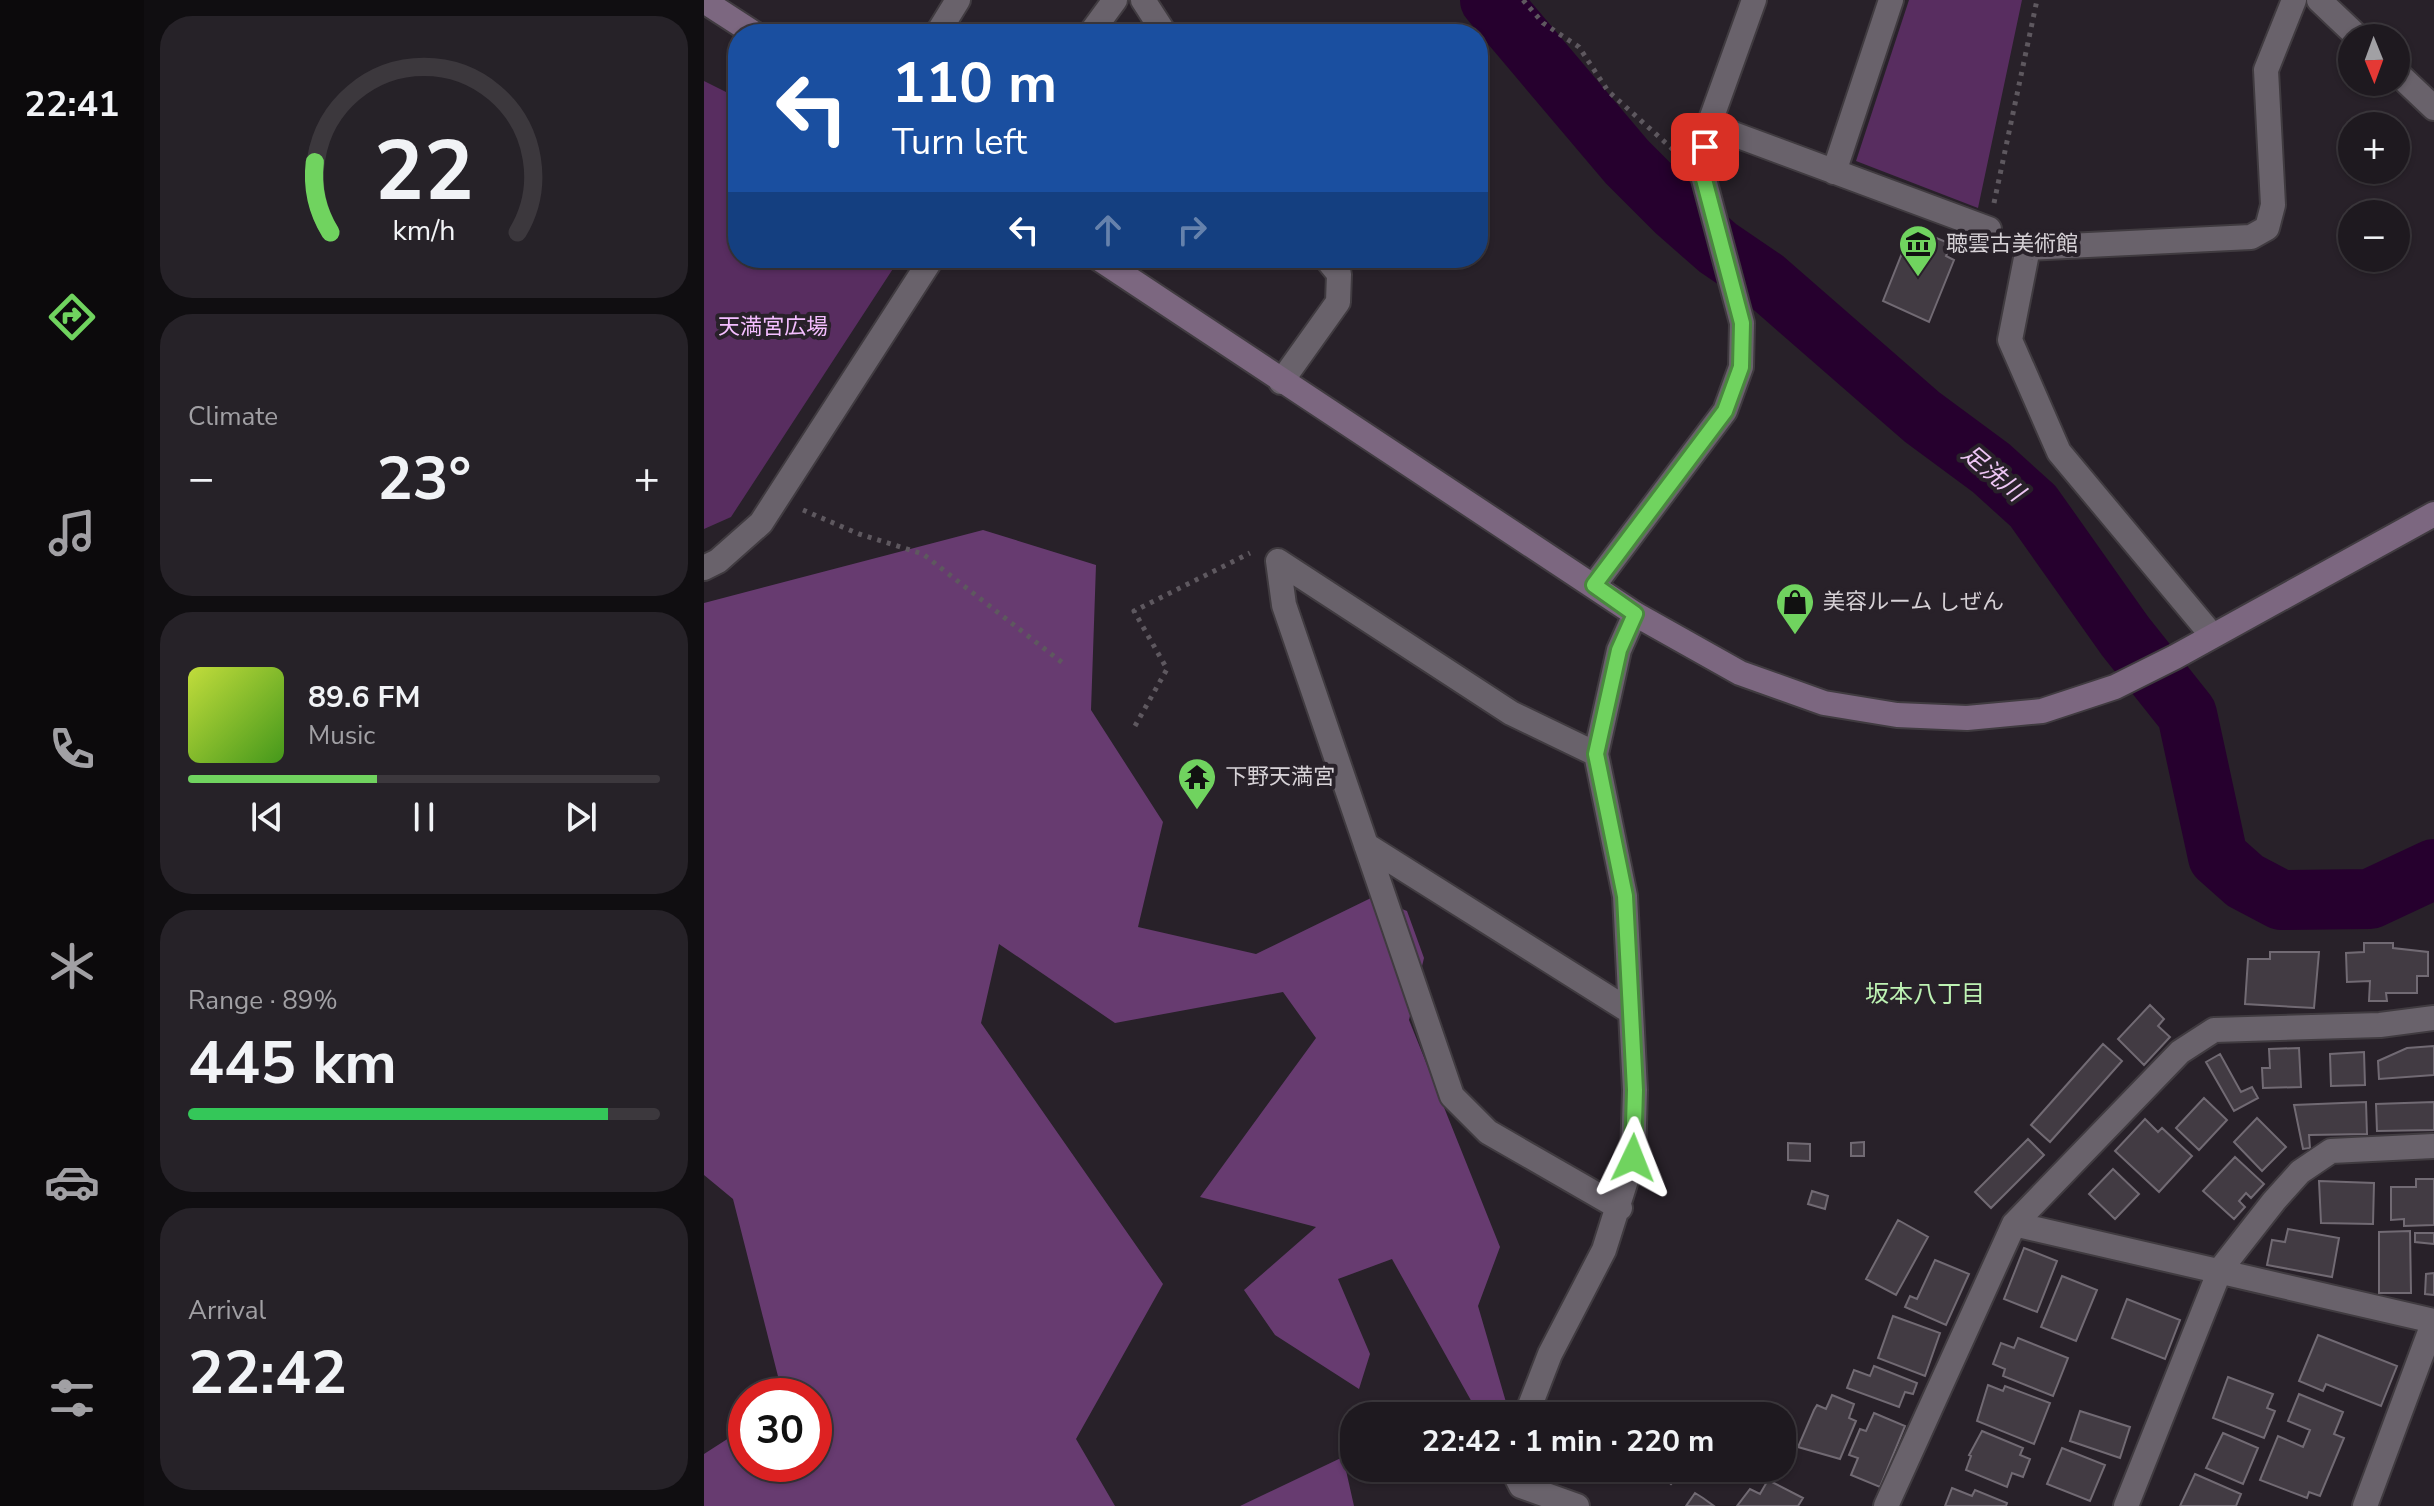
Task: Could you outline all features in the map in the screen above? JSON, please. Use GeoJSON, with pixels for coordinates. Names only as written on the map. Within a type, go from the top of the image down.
{"type":"FeatureCollection","features":[{"type":"Feature","properties":{"kind":"street"},"geometry":{"type":"LineString","coordinates":[[1097,24],[1115,0]]}},
{"type":"Feature","properties":{"kind":"street"},"geometry":{"type":"LineString","coordinates":[[1143,0],[1159,24]]}},
{"type":"Feature","properties":{"kind":"street"},"geometry":{"type":"LineString","coordinates":[[1594,585],[1725,411],[1741,367],[1742,323],[1701,168],[1709,125],[1754,0]]}},
{"type":"Feature","properties":{"kind":"street"},"geometry":{"type":"LineString","coordinates":[[1834,172],[1891,0]]}},
{"type":"Feature","properties":{"kind":"street"},"geometry":{"type":"LineString","coordinates":[[2211,634],[2059,452],[2010,340],[2028,248],[2251,237],[2267,228],[2273,205],[2266,70],[2294,0]]}},
{"type":"Feature","properties":{"kind":"street"},"geometry":{"type":"LineString","coordinates":[[2319,0],[2344,24]]}},
{"type":"Feature","properties":{"kind":"street"},"geometry":{"type":"LineString","coordinates":[[704,1],[740,24]]}},
{"type":"Feature","properties":{"kind":"street"},"geometry":{"type":"LineString","coordinates":[[941,24],[950,3]]}},
{"type":"Feature","properties":{"kind":"street"},"geometry":{"type":"LineString","coordinates":[[2410,85],[2434,108]]}},
{"type":"Feature","properties":{"kind":"street"},"geometry":{"type":"LineString","coordinates":[[1709,125],[1989,229]]}},
{"type":"Feature","properties":{"kind":"street"},"geometry":{"type":"LineString","coordinates":[[704,568],[718,561],[761,523],[926,268]]}},
{"type":"Feature","properties":{"kind":"street"},"geometry":{"type":"LineString","coordinates":[[1113,268],[1635,614],[1740,673],[1824,703],[1897,715],[1967,718],[2042,711],[2115,687],[2175,657],[2211,634],[2434,514]]}},
{"type":"Feature","properties":{"kind":"street"},"geometry":{"type":"LineString","coordinates":[[1281,382],[1338,302],[1339,274],[1334,268]]}},
{"type":"Feature","properties":{"kind":"street"},"geometry":{"type":"LineString","coordinates":[[1278,561],[1511,713],[1596,754]]}},
{"type":"Feature","properties":{"kind":"street"},"geometry":{"type":"LineString","coordinates":[[1278,561],[1284,605],[1452,1096],[1488,1132],[1620,1208]]}},
{"type":"Feature","properties":{"kind":"street"},"geometry":{"type":"LineString","coordinates":[[1531,1402],[1550,1354],[1604,1250],[1620,1208],[1633,1158],[1635,1090],[1625,896],[1596,754],[1619,650],[1635,614]]}},
{"type":"Feature","properties":{"kind":"street"},"geometry":{"type":"LineString","coordinates":[[1366,845],[1631,1012]]}},
{"type":"Feature","properties":{"kind":"street"},"geometry":{"type":"LineString","coordinates":[[1886,1506],[2014,1224],[2180,1052],[2214,1030],[2380,1025],[2434,1018]]}},
{"type":"Feature","properties":{"kind":"street"},"geometry":{"type":"LineString","coordinates":[[2126,1506],[2220,1270],[2300,1172],[2331,1151],[2434,1146]]}},
{"type":"Feature","properties":{"kind":"street"},"geometry":{"type":"LineString","coordinates":[[2014,1224],[2434,1321],[2365,1506]]}},
{"type":"Feature","properties":{"kind":"street"},"geometry":{"type":"LineString","coordinates":[[1519,1482],[1521,1486],[1577,1506]]}},
{"type":"Feature","properties":{"kind":"path"},"geometry":{"type":"LineString","coordinates":[[1523,0],[1543,23],[1579,47],[1608,91],[1651,133],[1701,168]]}},
{"type":"Feature","properties":{"kind":"path"},"geometry":{"type":"LineString","coordinates":[[1989,229],[2037,0]]}},
{"type":"Feature","properties":{"kind":"path"},"geometry":{"type":"LineString","coordinates":[[821,520],[923,554],[1064,664]]}},
{"type":"Feature","properties":{"kind":"path"},"geometry":{"type":"LineString","coordinates":[[1135,726],[1167,669],[1134,611],[1258,549],[1278,561]]}},
{"type":"Feature","properties":{"kind":"green space"},"geometry":{"type":"Polygon","coordinates":[[[1909,0],[2022,0],[1978,208],[1856,161],[1909,0]]]}},
{"type":"Feature","properties":{"kind":"green space","name":"天満宮広場"},"geometry":{"type":"Polygon","coordinates":[[[704,81],[728,93],[728,268],[893,268],[731,517],[704,529],[704,81]]]}},
{"type":"Feature","properties":{"kind":"shaded area"},"geometry":{"type":"Polygon","coordinates":[[[983,530],[1096,565],[1091,710],[1163,822],[1138,927],[1256,954],[1373,897],[1407,911],[1424,958],[1409,1020],[1500,1247],[1478,1306],[1506,1402],[1472,1402],[1392,1259],[1338,1279],[1370,1354],[1359,1389],[1275,1335],[1244,1290],[1316,1227],[1200,1197],[1316,1038],[1283,992],[1115,1023],[999,944],[981,1023],[1163,1284],[1076,1439],[1115,1506],[704,1506],[704,1454],[728,1439],[728,1482],[832,1482],[832,1378],[778,1378],[733,1199],[704,1175],[704,603],[983,530]]]}},
{"type":"Feature","properties":{"kind":"shaded area"},"geometry":{"type":"Polygon","coordinates":[[[1340,1458],[1340,1482],[1349,1482],[1354,1506],[1240,1506],[1340,1458]]]}},
{"type":"Feature","properties":{"kind":"building"},"geometry":{"type":"Polygon","coordinates":[[[1912,228],[1951,244],[1946,256],[1954,260],[1929,322],[1883,301],[1912,228]]]}},
{"type":"Feature","properties":{"kind":"building"},"geometry":{"type":"Polygon","coordinates":[[[2364,943],[2393,943],[2393,948],[2428,952],[2428,976],[2417,976],[2417,993],[2386,993],[2387,1001],[2369,1001],[2370,981],[2347,982],[2346,953],[2364,952],[2364,943]]]}},
{"type":"Feature","properties":{"kind":"building"},"geometry":{"type":"Polygon","coordinates":[[[2270,952],[2319,952],[2314,1008],[2245,1004],[2248,959],[2270,959],[2270,952]]]}},
{"type":"Feature","properties":{"kind":"building"},"geometry":{"type":"Polygon","coordinates":[[[2150,1005],[2164,1019],[2158,1026],[2170,1037],[2144,1065],[2118,1039],[2150,1005]]]}},
{"type":"Feature","properties":{"kind":"building"},"geometry":{"type":"Polygon","coordinates":[[[2103,1044],[2122,1061],[2050,1142],[2031,1125],[2103,1044]]]}},
{"type":"Feature","properties":{"kind":"building"},"geometry":{"type":"Polygon","coordinates":[[[2434,1046],[2434,1075],[2379,1079],[2378,1061],[2407,1048],[2434,1046]]]}},
{"type":"Feature","properties":{"kind":"building"},"geometry":{"type":"Polygon","coordinates":[[[2299,1048],[2301,1087],[2263,1088],[2262,1068],[2270,1068],[2269,1049],[2299,1048]]]}},
{"type":"Feature","properties":{"kind":"building"},"geometry":{"type":"Polygon","coordinates":[[[2364,1052],[2365,1085],[2331,1086],[2330,1054],[2364,1052]]]}},
{"type":"Feature","properties":{"kind":"building"},"geometry":{"type":"Polygon","coordinates":[[[2220,1054],[2241,1092],[2252,1087],[2258,1098],[2234,1111],[2206,1062],[2220,1054]]]}},
{"type":"Feature","properties":{"kind":"building"},"geometry":{"type":"Polygon","coordinates":[[[2204,1098],[2227,1120],[2199,1150],[2176,1128],[2204,1098]]]}},
{"type":"Feature","properties":{"kind":"building"},"geometry":{"type":"Polygon","coordinates":[[[2366,1102],[2367,1134],[2309,1135],[2310,1148],[2303,1149],[2294,1105],[2366,1102]]]}},
{"type":"Feature","properties":{"kind":"building"},"geometry":{"type":"Polygon","coordinates":[[[2434,1102],[2434,1130],[2377,1131],[2376,1104],[2434,1102]]]}},
{"type":"Feature","properties":{"kind":"building"},"geometry":{"type":"Polygon","coordinates":[[[2257,1118],[2286,1147],[2262,1171],[2234,1142],[2257,1118]]]}},
{"type":"Feature","properties":{"kind":"building"},"geometry":{"type":"Polygon","coordinates":[[[2145,1119],[2158,1132],[2162,1128],[2192,1156],[2159,1192],[2115,1151],[2145,1119]]]}},
{"type":"Feature","properties":{"kind":"building"},"geometry":{"type":"Polygon","coordinates":[[[2028,1139],[2044,1155],[1991,1208],[1975,1192],[2028,1139]]]}},
{"type":"Feature","properties":{"kind":"building"},"geometry":{"type":"Polygon","coordinates":[[[1864,1142],[1864,1156],[1851,1156],[1851,1143],[1864,1142]]]}},
{"type":"Feature","properties":{"kind":"building"},"geometry":{"type":"Polygon","coordinates":[[[1788,1143],[1810,1144],[1810,1161],[1788,1160],[1788,1143]]]}},
{"type":"Feature","properties":{"kind":"building"},"geometry":{"type":"Polygon","coordinates":[[[2235,1157],[2264,1184],[2251,1198],[2246,1193],[2239,1201],[2245,1207],[2234,1219],[2203,1191],[2235,1157]]]}},
{"type":"Feature","properties":{"kind":"building"},"geometry":{"type":"Polygon","coordinates":[[[2113,1169],[2139,1194],[2115,1219],[2089,1194],[2113,1169]]]}},
{"type":"Feature","properties":{"kind":"building"},"geometry":{"type":"Polygon","coordinates":[[[2416,1179],[2434,1179],[2434,1225],[2404,1226],[2404,1219],[2391,1220],[2391,1187],[2416,1187],[2416,1179]]]}},
{"type":"Feature","properties":{"kind":"building"},"geometry":{"type":"Polygon","coordinates":[[[2319,1181],[2374,1183],[2373,1224],[2321,1223],[2319,1181]]]}},
{"type":"Feature","properties":{"kind":"building"},"geometry":{"type":"Polygon","coordinates":[[[1812,1191],[1828,1196],[1825,1209],[1808,1204],[1812,1191]]]}},
{"type":"Feature","properties":{"kind":"building"},"geometry":{"type":"Polygon","coordinates":[[[1898,1220],[1928,1237],[1896,1295],[1866,1279],[1898,1220]]]}},
{"type":"Feature","properties":{"kind":"building"},"geometry":{"type":"Polygon","coordinates":[[[2288,1229],[2339,1238],[2332,1277],[2267,1265],[2272,1240],[2285,1242],[2288,1229]]]}},
{"type":"Feature","properties":{"kind":"building"},"geometry":{"type":"Polygon","coordinates":[[[2410,1231],[2411,1293],[2379,1293],[2379,1232],[2410,1231]]]}},
{"type":"Feature","properties":{"kind":"building"},"geometry":{"type":"Polygon","coordinates":[[[2415,1233],[2434,1233],[2434,1244],[2415,1242],[2415,1233]]]}},
{"type":"Feature","properties":{"kind":"building"},"geometry":{"type":"Polygon","coordinates":[[[2024,1248],[2057,1261],[2037,1312],[2004,1299],[2024,1248]]]}},
{"type":"Feature","properties":{"kind":"building"},"geometry":{"type":"Polygon","coordinates":[[[1935,1260],[1969,1274],[1946,1325],[1905,1307],[1910,1296],[1917,1299],[1935,1260]]]}},
{"type":"Feature","properties":{"kind":"building"},"geometry":{"type":"Polygon","coordinates":[[[2434,1273],[2434,1295],[2425,1294],[2426,1274],[2434,1273]]]}},
{"type":"Feature","properties":{"kind":"building"},"geometry":{"type":"Polygon","coordinates":[[[2062,1276],[2097,1290],[2076,1341],[2041,1327],[2062,1276]]]}},
{"type":"Feature","properties":{"kind":"building"},"geometry":{"type":"Polygon","coordinates":[[[2127,1299],[2180,1320],[2165,1359],[2112,1338],[2127,1299]]]}},
{"type":"Feature","properties":{"kind":"building"},"geometry":{"type":"Polygon","coordinates":[[[1893,1316],[1940,1333],[1925,1376],[1878,1358],[1893,1316]]]}},
{"type":"Feature","properties":{"kind":"building"},"geometry":{"type":"Polygon","coordinates":[[[2318,1335],[2397,1366],[2381,1406],[2326,1384],[2323,1391],[2299,1381],[2318,1335]]]}},
{"type":"Feature","properties":{"kind":"building"},"geometry":{"type":"Polygon","coordinates":[[[2018,1338],[2068,1358],[2053,1396],[2003,1376],[2005,1369],[1993,1364],[2001,1343],[2014,1348],[2018,1338]]]}},
{"type":"Feature","properties":{"kind":"building"},"geometry":{"type":"Polygon","coordinates":[[[1874,1366],[1917,1383],[1913,1394],[1905,1392],[1899,1407],[1847,1388],[1854,1370],[1870,1376],[1874,1366]]]}},
{"type":"Feature","properties":{"kind":"building"},"geometry":{"type":"Polygon","coordinates":[[[2228,1377],[2273,1394],[2267,1408],[2275,1411],[2264,1438],[2213,1418],[2228,1377]]]}},
{"type":"Feature","properties":{"kind":"building"},"geometry":{"type":"Polygon","coordinates":[[[1988,1385],[2003,1391],[2005,1386],[2050,1403],[2034,1444],[1977,1421],[1988,1385]]]}},
{"type":"Feature","properties":{"kind":"building"},"geometry":{"type":"Polygon","coordinates":[[[2299,1394],[2343,1412],[2334,1434],[2344,1438],[2320,1496],[2309,1492],[2307,1498],[2260,1480],[2278,1436],[2303,1447],[2310,1430],[2288,1421],[2299,1394]]]}},
{"type":"Feature","properties":{"kind":"building"},"geometry":{"type":"Polygon","coordinates":[[[1832,1395],[1854,1404],[1849,1418],[1856,1421],[1840,1459],[1798,1447],[1817,1405],[1826,1409],[1832,1395]]]}},
{"type":"Feature","properties":{"kind":"building"},"geometry":{"type":"Polygon","coordinates":[[[2080,1411],[2130,1427],[2120,1458],[2070,1441],[2080,1411]]]}},
{"type":"Feature","properties":{"kind":"building"},"geometry":{"type":"Polygon","coordinates":[[[1874,1413],[1905,1426],[1880,1487],[1851,1475],[1858,1458],[1849,1455],[1860,1429],[1866,1431],[1874,1413]]]}},
{"type":"Feature","properties":{"kind":"building"},"geometry":{"type":"Polygon","coordinates":[[[1982,1431],[2023,1448],[2020,1455],[2030,1459],[2023,1477],[2012,1473],[2007,1487],[1966,1470],[1969,1455],[1982,1431]]]}},
{"type":"Feature","properties":{"kind":"building"},"geometry":{"type":"Polygon","coordinates":[[[2223,1433],[2258,1448],[2243,1484],[2206,1468],[2223,1433]]]}},
{"type":"Feature","properties":{"kind":"building"},"geometry":{"type":"Polygon","coordinates":[[[2062,1448],[2105,1465],[2090,1501],[2047,1484],[2062,1448]]]}},
{"type":"Feature","properties":{"kind":"building"},"geometry":{"type":"Polygon","coordinates":[[[2195,1474],[2241,1494],[2236,1506],[2180,1506],[2195,1474]]]}},
{"type":"Feature","properties":{"kind":"building"},"geometry":{"type":"Polygon","coordinates":[[[1767,1482],[1772,1482],[1803,1498],[1798,1506],[1737,1506],[1750,1489],[1760,1494],[1767,1482]]]}},
{"type":"Feature","properties":{"kind":"building"},"geometry":{"type":"Polygon","coordinates":[[[1952,1488],[1972,1496],[1975,1490],[2007,1503],[2006,1506],[1945,1506],[1952,1488]]]}},
{"type":"Feature","properties":{"kind":"building"},"geometry":{"type":"Polygon","coordinates":[[[1695,1493],[1703,1498],[1714,1506],[1686,1506],[1695,1493]]]}},
{"type":"Feature","properties":{"kind":"waterway","name":"足洗川"},"geometry":{"type":"LineString","coordinates":[[1490,0],[1627,162],[1677,212],[1718,248],[1765,280],[1922,417],[1991,468],[2033,506],[2125,636],[2187,714],[2218,857],[2245,881],[2281,900],[2370,899],[2434,869]]}},
{"type":"Feature","properties":{"kind":"place","name":"聴雲古美術館"},"geometry":{"type":"Point","coordinates":[1918,278]}},
{"type":"Feature","properties":{"kind":"place","name":"美容ルーム しぜん"},"geometry":{"type":"Point","coordinates":[1795,636]}},
{"type":"Feature","properties":{"kind":"place","name":"下野天満宮"},"geometry":{"type":"Point","coordinates":[1197,811]}},
{"type":"Feature","properties":{"kind":"district","name":"坂本八丁目"},"geometry":{"type":"Point","coordinates":[1925,994]}},
{"type":"Feature","properties":{"kind":"route"},"geometry":{"type":"LineString","coordinates":[[1633,1158],[1635,1090],[1625,896],[1596,754],[1619,650],[1635,614],[1594,585],[1725,411],[1741,367],[1742,323],[1701,168],[1705,147]]}}]}
